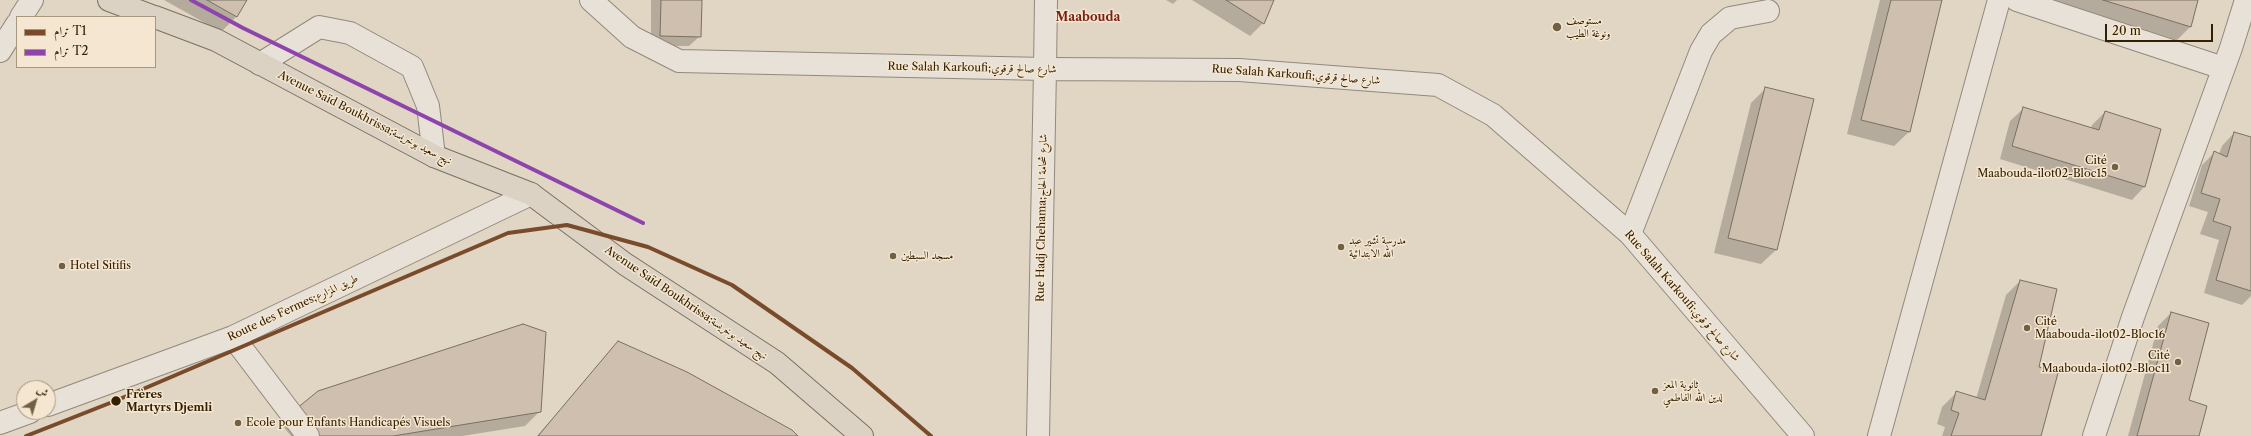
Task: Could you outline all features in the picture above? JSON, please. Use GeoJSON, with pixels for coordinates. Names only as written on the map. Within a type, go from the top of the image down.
{"type":"FeatureCollection","features":[{"type":"Feature","properties":{"kind":"main road","name":"Avenue Saïd Boukhrissa;نهج سعيد بوخريسة"},"geometry":{"type":"LineString","coordinates":[[109,0],[152,16]]}},
{"type":"Feature","properties":{"kind":"main road","name":"Avenue Saïd Boukhrissa;نهج سعيد بوخريسة"},"geometry":{"type":"LineString","coordinates":[[156,17],[216,40],[434,156],[531,194],[625,264],[776,363],[862,436]]}},
{"type":"Feature","properties":{"kind":"street"},"geometry":{"type":"LineString","coordinates":[[22,16],[32,0]]}},
{"type":"Feature","properties":{"kind":"street","name":"Rue Salah Karkoufi;شارع صالح قرقوي"},"geometry":{"type":"LineString","coordinates":[[592,0],[632,37],[679,61],[1044,70],[1239,70],[1438,85],[1493,115],[1630,234],[1802,436]]}},
{"type":"Feature","properties":{"kind":"street","name":"Rue Hadj Chehama;شارع شحامة الحاج"},"geometry":{"type":"LineString","coordinates":[[1038,436],[1046,0]]}},
{"type":"Feature","properties":{"kind":"street"},"geometry":{"type":"LineString","coordinates":[[1878,436],[1999,0]]}},
{"type":"Feature","properties":{"kind":"street"},"geometry":{"type":"LineString","coordinates":[[2017,0],[2223,68]]}},
{"type":"Feature","properties":{"kind":"street"},"geometry":{"type":"LineString","coordinates":[[2094,436],[2133,317],[2246,0]]}},
{"type":"Feature","properties":{"kind":"street"},"geometry":{"type":"LineString","coordinates":[[1630,234],[1701,50],[1711,34],[1730,18],[1768,11]]}},
{"type":"Feature","properties":{"kind":"street"},"geometry":{"type":"LineString","coordinates":[[0,51],[16,26]]}},
{"type":"Feature","properties":{"kind":"street"},"geometry":{"type":"LineString","coordinates":[[260,64],[319,27],[350,33],[412,68],[428,106],[434,156]]}},
{"type":"Feature","properties":{"kind":"street","name":"Route des Fermes;طريق المزارع"},"geometry":{"type":"LineString","coordinates":[[56,402],[233,337],[531,194]]}},
{"type":"Feature","properties":{"kind":"street"},"geometry":{"type":"LineString","coordinates":[[233,337],[308,436]]}},
{"type":"Feature","properties":{"kind":"street"},"geometry":{"type":"LineString","coordinates":[[0,423],[16,417]]}},
{"type":"Feature","properties":{"kind":"building"},"geometry":{"type":"Polygon","coordinates":[[[207,0],[247,0],[237,17],[207,0]]]}},
{"type":"Feature","properties":{"kind":"building"},"geometry":{"type":"Polygon","coordinates":[[[661,0],[702,0],[701,37],[660,36],[661,0]]]}},
{"type":"Feature","properties":{"kind":"building"},"geometry":{"type":"Polygon","coordinates":[[[1226,0],[1274,0],[1264,24],[1226,0]]]}},
{"type":"Feature","properties":{"kind":"building"},"geometry":{"type":"Polygon","coordinates":[[[1891,0],[1942,0],[1910,132],[1861,120],[1891,0]]]}},
{"type":"Feature","properties":{"kind":"building"},"geometry":{"type":"Polygon","coordinates":[[[2103,0],[2198,0],[2191,27],[2103,0]]]}},
{"type":"Feature","properties":{"kind":"building"},"geometry":{"type":"Polygon","coordinates":[[[1765,87],[1814,99],[1777,250],[1728,238],[1765,87]]]}},
{"type":"Feature","properties":{"kind":"building","name":"Cité Maabouda-ilot02-Bloc15"},"geometry":{"type":"Polygon","coordinates":[[[2023,107],[2099,130],[2105,111],[2161,129],[2145,187],[2012,146],[2023,107]]]}},
{"type":"Feature","properties":{"kind":"building"},"geometry":{"type":"Polygon","coordinates":[[[2234,132],[2251,137],[2251,291],[2216,280],[2231,227],[2213,221],[2220,199],[2201,193],[2214,151],[2227,157],[2234,132]]]}},
{"type":"Feature","properties":{"kind":"building","name":"Cité Maabouda-ilot02-Bloc16"},"geometry":{"type":"Polygon","coordinates":[[[2020,280],[2057,289],[2039,367],[2058,373],[2041,436],[1951,436],[1959,413],[1951,410],[1956,391],[1985,400],[2020,280]]]}},
{"type":"Feature","properties":{"kind":"building","name":"Cité Maabouda-ilot02-Bloc11"},"geometry":{"type":"Polygon","coordinates":[[[2171,312],[2209,323],[2189,400],[2207,406],[2199,436],[2137,436],[2171,312]]]}},
{"type":"Feature","properties":{"kind":"building"},"geometry":{"type":"Polygon","coordinates":[[[523,324],[546,332],[541,412],[393,436],[317,436],[296,409],[318,391],[523,324]]]}},
{"type":"Feature","properties":{"kind":"building"},"geometry":{"type":"Polygon","coordinates":[[[618,341],[687,372],[792,430],[798,436],[538,436],[618,341]]]}},
{"type":"Feature","properties":{"kind":"tram line","name":"T2"},"geometry":{"type":"LineString","coordinates":[[191,0],[243,28],[643,223]]}},
{"type":"Feature","properties":{"kind":"tram line","name":"T1"},"geometry":{"type":"LineString","coordinates":[[26,436],[115,401],[508,233],[567,225],[648,247],[732,285],[852,368],[931,436]]}},
{"type":"Feature","properties":{"kind":"place","name":"مستوصف ونوغة الطيب"},"geometry":{"type":"Point","coordinates":[1557,27]}},
{"type":"Feature","properties":{"kind":"place","name":"Cité Maabouda-ilot02-Bloc15"},"geometry":{"type":"Point","coordinates":[2115,167]}},
{"type":"Feature","properties":{"kind":"place","name":"مدرسة تشير عبد الله الابتدائية"},"geometry":{"type":"Point","coordinates":[1341,247]}},
{"type":"Feature","properties":{"kind":"place","name":"مسجد السبطين"},"geometry":{"type":"Point","coordinates":[893,256]}},
{"type":"Feature","properties":{"kind":"place","name":"Hotel Sitifis"},"geometry":{"type":"Point","coordinates":[62,266]}},
{"type":"Feature","properties":{"kind":"place","name":"Cité Maabouda-ilot02-Bloc16"},"geometry":{"type":"Point","coordinates":[2027,328]}},
{"type":"Feature","properties":{"kind":"place","name":"Cité Maabouda-ilot02-Bloc11"},"geometry":{"type":"Point","coordinates":[2178,362]}},
{"type":"Feature","properties":{"kind":"place","name":"ثانوية المعز لدين الله الفاطمي"},"geometry":{"type":"Point","coordinates":[1655,391]}},
{"type":"Feature","properties":{"kind":"place","name":"Frères Martyrs Djemli"},"geometry":{"type":"Point","coordinates":[116,401]}},
{"type":"Feature","properties":{"kind":"place","name":"Ecole pour Enfants Handicapés Visuels"},"geometry":{"type":"Point","coordinates":[238,423]}},
{"type":"Feature","properties":{"kind":"district","name":"Maabouda"},"geometry":{"type":"Point","coordinates":[1088,18]}}]}
